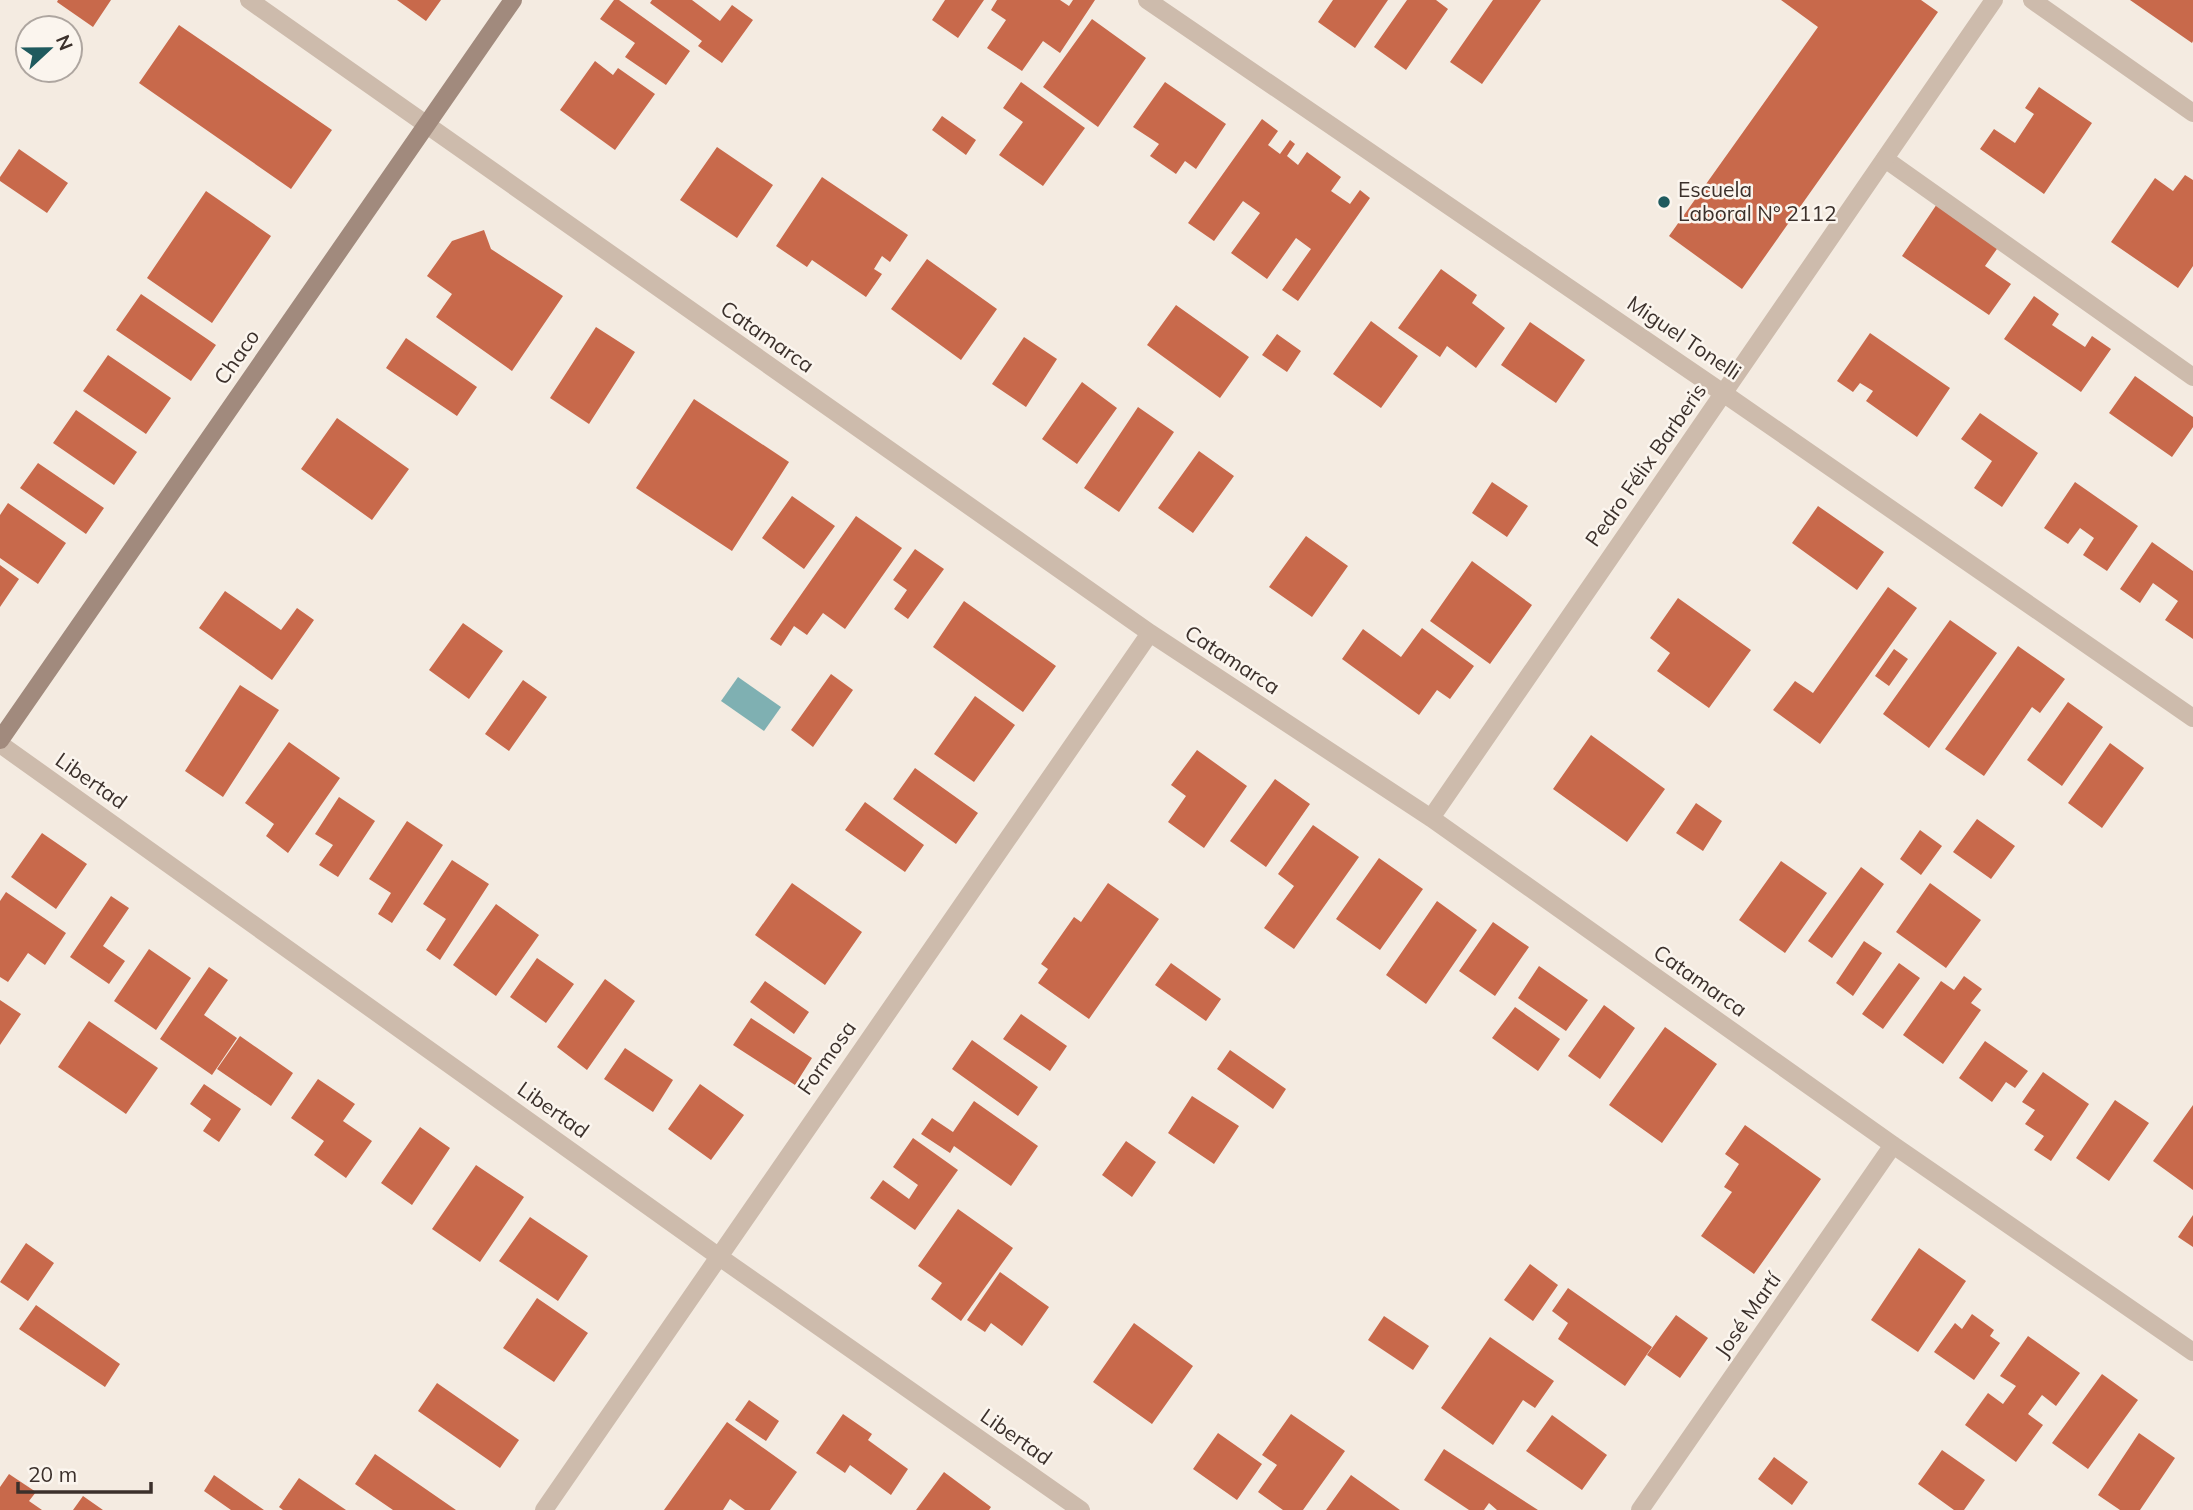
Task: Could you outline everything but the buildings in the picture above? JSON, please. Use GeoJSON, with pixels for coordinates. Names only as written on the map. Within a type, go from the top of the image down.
{"type":"FeatureCollection","features":[{"type":"Feature","properties":{"kind":"main road","name":"Chaco"},"geometry":{"type":"LineString","coordinates":[[0,742],[513,0]]}},
{"type":"Feature","properties":{"kind":"street","name":"Catamarca"},"geometry":{"type":"LineString","coordinates":[[249,0],[1150,633],[1431,818],[1893,1145],[2193,1352]]}},
{"type":"Feature","properties":{"kind":"street","name":"Miguel Tonelli"},"geometry":{"type":"LineString","coordinates":[[1147,0],[2193,718]]}},
{"type":"Feature","properties":{"kind":"street","name":"Pedro Félix Barberis"},"geometry":{"type":"LineString","coordinates":[[1431,818],[1994,0]]}},
{"type":"Feature","properties":{"kind":"street"},"geometry":{"type":"LineString","coordinates":[[2032,0],[2193,113]]}},
{"type":"Feature","properties":{"kind":"street"},"geometry":{"type":"LineString","coordinates":[[1885,159],[2193,377]]}},
{"type":"Feature","properties":{"kind":"street","name":"Formosa"},"geometry":{"type":"LineString","coordinates":[[544,1510],[1150,633]]}},
{"type":"Feature","properties":{"kind":"street","name":"Libertad"},"geometry":{"type":"LineString","coordinates":[[0,742],[718,1256],[1081,1510]]}},
{"type":"Feature","properties":{"kind":"street","name":"José Martí"},"geometry":{"type":"LineString","coordinates":[[1640,1510],[1893,1145]]}},
{"type":"Feature","properties":{"kind":"water"},"geometry":{"type":"Polygon","coordinates":[[[738,677],[781,707],[764,731],[721,701],[738,677]]]}},
{"type":"Feature","properties":{"kind":"place","name":"Escuela Laboral N° 2112"},"geometry":{"type":"Point","coordinates":[1664,202]}}]}
